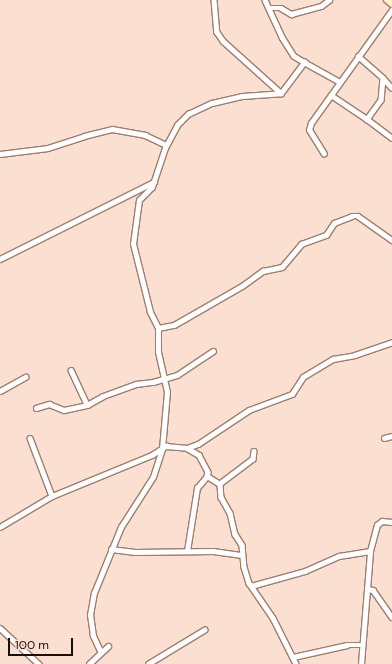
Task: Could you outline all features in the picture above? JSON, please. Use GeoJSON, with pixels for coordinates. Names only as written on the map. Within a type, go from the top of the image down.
{"type":"FeatureCollection","features":[{"type":"Feature","properties":{"kind":"main road"},"geometry":{"type":"LineString","coordinates":[[387,0],[392,4]]}},
{"type":"Feature","properties":{"kind":"street"},"geometry":{"type":"LineString","coordinates":[[214,0],[218,32],[223,41],[281,92]]}},
{"type":"Feature","properties":{"kind":"street"},"geometry":{"type":"LineString","coordinates":[[265,0],[282,37],[294,56],[340,82]]}},
{"type":"Feature","properties":{"kind":"street"},"geometry":{"type":"LineString","coordinates":[[269,8],[281,8],[290,14],[321,6],[329,0]]}},
{"type":"Feature","properties":{"kind":"street"},"geometry":{"type":"LineString","coordinates":[[324,154],[309,130],[311,122],[392,10]]}},
{"type":"Feature","properties":{"kind":"street"},"geometry":{"type":"LineString","coordinates":[[358,56],[392,88]]}},
{"type":"Feature","properties":{"kind":"street"},"geometry":{"type":"LineString","coordinates":[[100,651],[93,636],[90,615],[94,593],[112,549],[127,518],[154,477],[162,449],[167,412],[164,380],[158,352],[158,328],[150,312],[133,244],[139,200],[154,182],[166,145],[176,125],[188,114],[212,103],[242,96],[281,92],[304,62]]}},
{"type":"Feature","properties":{"kind":"street"},"geometry":{"type":"LineString","coordinates":[[367,120],[381,100],[383,78]]}},
{"type":"Feature","properties":{"kind":"street"},"geometry":{"type":"LineString","coordinates":[[331,95],[392,138]]}},
{"type":"Feature","properties":{"kind":"street"},"geometry":{"type":"LineString","coordinates":[[0,154],[48,148],[84,136],[112,129],[145,135],[166,145]]}},
{"type":"Feature","properties":{"kind":"street"},"geometry":{"type":"LineString","coordinates":[[0,259],[154,182]]}},
{"type":"Feature","properties":{"kind":"street"},"geometry":{"type":"LineString","coordinates":[[158,328],[174,325],[242,286],[263,271],[282,267],[301,244],[326,235],[334,223],[352,216],[358,216],[392,240]]}},
{"type":"Feature","properties":{"kind":"street"},"geometry":{"type":"LineString","coordinates":[[187,448],[198,444],[249,410],[292,394],[303,377],[333,359],[355,355],[392,342]]}},
{"type":"Feature","properties":{"kind":"street"},"geometry":{"type":"LineString","coordinates":[[36,408],[50,404],[64,410],[87,405],[103,396],[136,384],[164,380],[192,367],[214,352]]}},
{"type":"Feature","properties":{"kind":"street"},"geometry":{"type":"LineString","coordinates":[[71,370],[87,405]]}},
{"type":"Feature","properties":{"kind":"street"},"geometry":{"type":"LineString","coordinates":[[0,391],[25,377]]}},
{"type":"Feature","properties":{"kind":"street"},"geometry":{"type":"LineString","coordinates":[[384,438],[392,436]]}},
{"type":"Feature","properties":{"kind":"street"},"geometry":{"type":"LineString","coordinates":[[30,438],[52,496]]}},
{"type":"Feature","properties":{"kind":"street"},"geometry":{"type":"LineString","coordinates":[[0,527],[52,496],[162,449],[171,446],[187,448],[198,455],[208,472],[207,476],[197,488],[194,497],[187,551]]}},
{"type":"Feature","properties":{"kind":"street"},"geometry":{"type":"LineString","coordinates":[[220,484],[253,459],[254,451]]}},
{"type":"Feature","properties":{"kind":"street"},"geometry":{"type":"LineString","coordinates":[[207,476],[220,484]]}},
{"type":"Feature","properties":{"kind":"street"},"geometry":{"type":"LineString","coordinates":[[220,484],[221,497],[230,513],[235,534],[242,545],[242,555],[251,586],[273,618],[295,661]]}},
{"type":"Feature","properties":{"kind":"street"},"geometry":{"type":"LineString","coordinates":[[361,664],[370,551],[377,525],[382,521],[392,522]]}},
{"type":"Feature","properties":{"kind":"street"},"geometry":{"type":"LineString","coordinates":[[112,549],[135,552],[226,551],[242,555]]}},
{"type":"Feature","properties":{"kind":"street"},"geometry":{"type":"LineString","coordinates":[[251,586],[306,571],[339,556],[370,551]]}},
{"type":"Feature","properties":{"kind":"street"},"geometry":{"type":"LineString","coordinates":[[367,589],[373,590],[392,617]]}},
{"type":"Feature","properties":{"kind":"street"},"geometry":{"type":"LineString","coordinates":[[0,628],[39,664]]}},
{"type":"Feature","properties":{"kind":"street"},"geometry":{"type":"LineString","coordinates":[[148,664],[204,630]]}},
{"type":"Feature","properties":{"kind":"street"},"geometry":{"type":"LineString","coordinates":[[89,664],[100,651],[108,646]]}},
{"type":"Feature","properties":{"kind":"street"},"geometry":{"type":"LineString","coordinates":[[290,664],[337,646],[363,646]]}}]}
